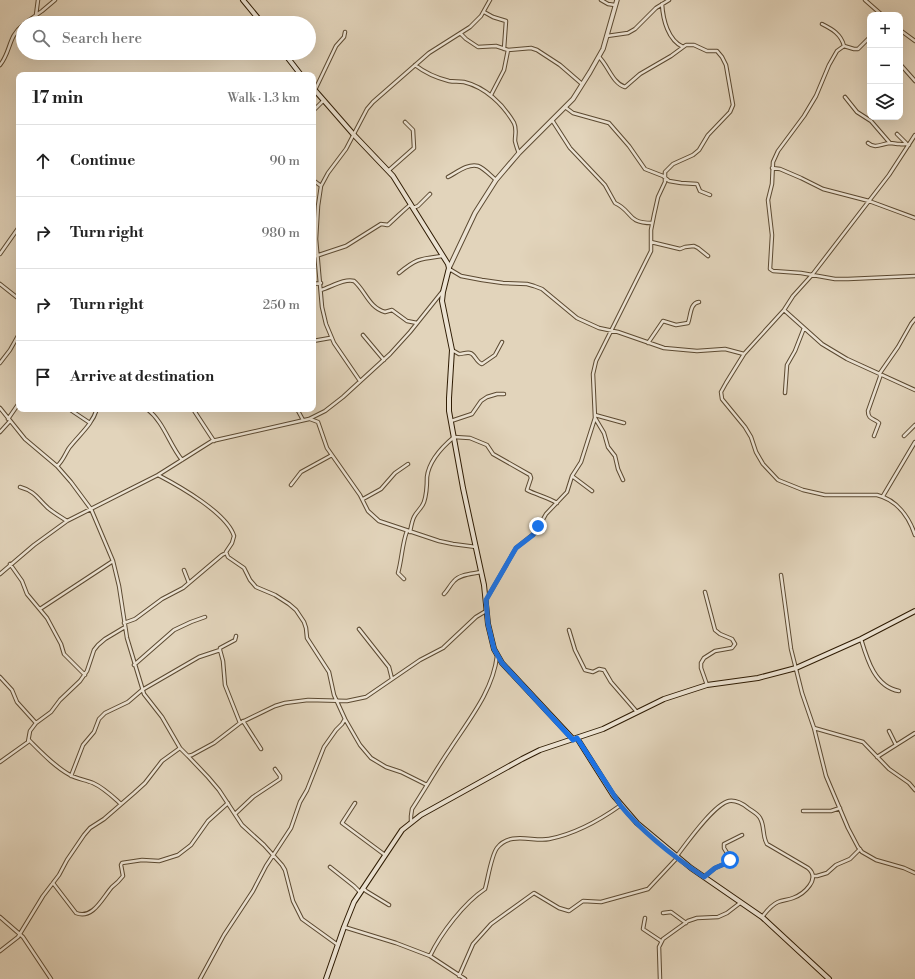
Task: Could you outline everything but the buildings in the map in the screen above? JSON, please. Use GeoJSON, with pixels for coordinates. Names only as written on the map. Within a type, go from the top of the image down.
{"type":"FeatureCollection","features":[{"type":"Feature","properties":{"kind":"main road"},"geometry":{"type":"LineString","coordinates":[[243,0],[256,16]]}},
{"type":"Feature","properties":{"kind":"main road"},"geometry":{"type":"LineString","coordinates":[[289,60],[299,72]]}},
{"type":"Feature","properties":{"kind":"main road"},"geometry":{"type":"LineString","coordinates":[[316,91],[388,171],[448,264],[448,270],[442,292],[442,301],[452,350],[449,398],[451,421],[463,488],[481,572],[486,600],[488,624],[497,656],[575,739],[621,806],[637,823],[677,858],[762,917],[829,979]]}},
{"type":"Feature","properties":{"kind":"main road"},"geometry":{"type":"LineString","coordinates":[[326,979],[354,902],[402,830],[411,821],[426,811],[540,750],[603,729],[664,699],[707,685],[758,678],[796,668],[860,639],[915,611]]}},
{"type":"Feature","properties":{"kind":"street"},"geometry":{"type":"LineString","coordinates":[[35,16],[38,0]]}},
{"type":"Feature","properties":{"kind":"street"},"geometry":{"type":"LineString","coordinates":[[35,16],[55,0]]}},
{"type":"Feature","properties":{"kind":"street"},"geometry":{"type":"LineString","coordinates":[[316,222],[321,186],[328,173],[346,149],[367,109],[373,102],[436,48],[461,34],[470,27],[484,12],[490,0]]}},
{"type":"Feature","properties":{"kind":"street"},"geometry":{"type":"LineString","coordinates":[[601,0],[608,4],[615,5]]}},
{"type":"Feature","properties":{"kind":"street"},"geometry":{"type":"LineString","coordinates":[[616,0],[607,36],[599,57],[573,99],[519,153],[496,180],[475,213],[448,270],[451,270],[461,276],[482,280],[534,286],[542,289],[577,318],[599,328],[612,330],[664,348],[697,351],[725,349],[744,354]]}},
{"type":"Feature","properties":{"kind":"street"},"geometry":{"type":"LineString","coordinates":[[607,36],[628,33],[635,29],[656,8],[668,0]]}},
{"type":"Feature","properties":{"kind":"street"},"geometry":{"type":"LineString","coordinates":[[865,0],[879,12]]}},
{"type":"Feature","properties":{"kind":"street"},"geometry":{"type":"LineString","coordinates":[[662,4],[666,26],[676,42],[683,47]]}},
{"type":"Feature","properties":{"kind":"street"},"geometry":{"type":"LineString","coordinates":[[656,8],[663,11]]}},
{"type":"Feature","properties":{"kind":"street"},"geometry":{"type":"LineString","coordinates":[[484,12],[493,17],[506,21],[504,70],[491,95]]}},
{"type":"Feature","properties":{"kind":"street"},"geometry":{"type":"LineString","coordinates":[[822,24],[837,32],[844,46]]}},
{"type":"Feature","properties":{"kind":"street"},"geometry":{"type":"LineString","coordinates":[[0,65],[16,31]]}},
{"type":"Feature","properties":{"kind":"street"},"geometry":{"type":"LineString","coordinates":[[316,85],[336,46],[344,37],[344,32]]}},
{"type":"Feature","properties":{"kind":"street"},"geometry":{"type":"LineString","coordinates":[[903,32],[915,41]]}},
{"type":"Feature","properties":{"kind":"street"},"geometry":{"type":"LineString","coordinates":[[461,34],[478,47],[491,46],[506,50],[531,48],[537,50],[560,65],[582,84]]}},
{"type":"Feature","properties":{"kind":"street"},"geometry":{"type":"LineString","coordinates":[[844,46],[858,49],[867,39]]}},
{"type":"Feature","properties":{"kind":"street"},"geometry":{"type":"LineString","coordinates":[[680,45],[680,50]]}},
{"type":"Feature","properties":{"kind":"street"},"geometry":{"type":"LineString","coordinates":[[486,600],[516,548],[536,532],[546,514],[567,492],[572,476],[583,457],[595,416],[594,367],[651,251],[652,223],[658,197],[665,182],[666,172],[674,164],[700,150],[708,135],[730,112],[733,104],[726,65],[717,51],[704,50],[694,45],[683,47],[640,74],[625,87],[622,86],[609,72],[599,57]]}},
{"type":"Feature","properties":{"kind":"street"},"geometry":{"type":"LineString","coordinates":[[844,46],[837,51],[828,66],[816,96],[804,116],[778,151],[772,168],[772,184],[768,200],[772,235],[770,269],[773,271],[848,279],[915,276]]}},
{"type":"Feature","properties":{"kind":"street"},"geometry":{"type":"LineString","coordinates":[[415,65],[440,78],[464,82],[491,95],[506,111],[514,124],[516,131],[515,142],[519,153]]}},
{"type":"Feature","properties":{"kind":"street"},"geometry":{"type":"LineString","coordinates":[[903,67],[915,81]]}},
{"type":"Feature","properties":{"kind":"street"},"geometry":{"type":"LineString","coordinates":[[845,97],[857,112],[871,121],[890,143]]}},
{"type":"Feature","properties":{"kind":"street"},"geometry":{"type":"LineString","coordinates":[[316,108],[324,101]]}},
{"type":"Feature","properties":{"kind":"street"},"geometry":{"type":"LineString","coordinates":[[565,107],[573,113],[609,123],[629,146],[643,167],[648,171],[665,177],[669,181],[697,184],[700,191],[710,195]]}},
{"type":"Feature","properties":{"kind":"street"},"geometry":{"type":"LineString","coordinates":[[552,120],[570,148],[605,185],[615,203],[621,205],[629,216],[634,219],[652,223]]}},
{"type":"Feature","properties":{"kind":"street"},"geometry":{"type":"LineString","coordinates":[[388,171],[414,148],[413,130],[405,122]]}},
{"type":"Feature","properties":{"kind":"street"},"geometry":{"type":"LineString","coordinates":[[897,134],[908,144]]}},
{"type":"Feature","properties":{"kind":"street"},"geometry":{"type":"LineString","coordinates":[[915,135],[869,201],[812,275],[793,296],[784,310],[744,354],[722,392],[722,398],[745,427],[763,464],[774,477],[786,485],[825,495],[883,496],[905,513],[915,535]]}},
{"type":"Feature","properties":{"kind":"street"},"geometry":{"type":"LineString","coordinates":[[868,143],[872,146],[890,143],[901,145],[908,144]]}},
{"type":"Feature","properties":{"kind":"street"},"geometry":{"type":"LineString","coordinates":[[448,177],[471,166],[478,166],[496,180]]}},
{"type":"Feature","properties":{"kind":"street"},"geometry":{"type":"LineString","coordinates":[[772,168],[780,169],[823,189],[869,201],[915,218]]}},
{"type":"Feature","properties":{"kind":"street"},"geometry":{"type":"LineString","coordinates":[[316,182],[321,186]]}},
{"type":"Feature","properties":{"kind":"street"},"geometry":{"type":"LineString","coordinates":[[360,381],[330,338],[323,314],[321,283],[316,255],[337,250],[346,246],[381,224],[388,225],[401,211],[412,206],[418,206],[430,194]]}},
{"type":"Feature","properties":{"kind":"street"},"geometry":{"type":"LineString","coordinates":[[0,254],[16,232]]}},
{"type":"Feature","properties":{"kind":"street"},"geometry":{"type":"LineString","coordinates":[[652,242],[680,249],[694,246],[708,256]]}},
{"type":"Feature","properties":{"kind":"street"},"geometry":{"type":"LineString","coordinates":[[399,273],[418,259],[443,256]]}},
{"type":"Feature","properties":{"kind":"street"},"geometry":{"type":"LineString","coordinates":[[321,290],[344,281],[354,281],[378,310],[385,312],[392,310],[407,321],[417,323]]}},
{"type":"Feature","properties":{"kind":"street"},"geometry":{"type":"LineString","coordinates":[[316,284],[321,283]]}},
{"type":"Feature","properties":{"kind":"street"},"geometry":{"type":"LineString","coordinates":[[0,284],[16,297]]}},
{"type":"Feature","properties":{"kind":"street"},"geometry":{"type":"LineString","coordinates":[[0,574],[34,545],[67,521],[158,475],[214,441],[309,419],[330,408],[384,360],[407,336],[442,292]]}},
{"type":"Feature","properties":{"kind":"street"},"geometry":{"type":"LineString","coordinates":[[648,343],[663,321],[676,325],[688,323],[692,305],[695,302],[699,302]]}},
{"type":"Feature","properties":{"kind":"street"},"geometry":{"type":"LineString","coordinates":[[784,310],[822,344],[847,360],[880,373],[915,390]]}},
{"type":"Feature","properties":{"kind":"street"},"geometry":{"type":"LineString","coordinates":[[874,436],[879,423],[870,418],[868,411],[880,377],[880,373],[915,319]]}},
{"type":"Feature","properties":{"kind":"street"},"geometry":{"type":"LineString","coordinates":[[785,393],[787,365],[795,351],[804,328]]}},
{"type":"Feature","properties":{"kind":"street"},"geometry":{"type":"LineString","coordinates":[[363,335],[384,360]]}},
{"type":"Feature","properties":{"kind":"street"},"geometry":{"type":"LineString","coordinates":[[316,340],[330,338]]}},
{"type":"Feature","properties":{"kind":"street"},"geometry":{"type":"LineString","coordinates":[[0,363],[16,339]]}},
{"type":"Feature","properties":{"kind":"street"},"geometry":{"type":"LineString","coordinates":[[452,350],[459,354],[471,353],[478,362],[482,364],[495,355],[502,342]]}},
{"type":"Feature","properties":{"kind":"street"},"geometry":{"type":"LineString","coordinates":[[451,421],[472,414],[487,397],[497,394],[504,394]]}},
{"type":"Feature","properties":{"kind":"street"},"geometry":{"type":"LineString","coordinates":[[0,408],[25,439],[57,466],[91,509],[113,561],[126,638],[142,690],[146,697],[162,718],[180,748],[208,777],[242,825],[274,855],[285,870],[293,901],[302,919],[338,945]]}},
{"type":"Feature","properties":{"kind":"street"},"geometry":{"type":"LineString","coordinates":[[0,432],[16,408]]}},
{"type":"Feature","properties":{"kind":"street"},"geometry":{"type":"LineString","coordinates":[[74,412],[90,423]]}},
{"type":"Feature","properties":{"kind":"street"},"geometry":{"type":"LineString","coordinates":[[57,466],[68,449],[90,423],[96,412]]}},
{"type":"Feature","properties":{"kind":"street"},"geometry":{"type":"LineString","coordinates":[[150,412],[160,421],[182,460]]}},
{"type":"Feature","properties":{"kind":"street"},"geometry":{"type":"LineString","coordinates":[[195,412],[214,441]]}},
{"type":"Feature","properties":{"kind":"street"},"geometry":{"type":"LineString","coordinates":[[299,412],[303,420]]}},
{"type":"Feature","properties":{"kind":"street"},"geometry":{"type":"LineString","coordinates":[[595,416],[624,423]]}},
{"type":"Feature","properties":{"kind":"street"},"geometry":{"type":"LineString","coordinates":[[595,416],[604,433],[608,447],[615,456],[618,469],[623,480]]}},
{"type":"Feature","properties":{"kind":"street"},"geometry":{"type":"LineString","coordinates":[[309,419],[318,422],[325,445],[363,499],[368,511],[379,522],[453,544],[476,547]]}},
{"type":"Feature","properties":{"kind":"street"},"geometry":{"type":"LineString","coordinates":[[904,436],[915,425]]}},
{"type":"Feature","properties":{"kind":"street"},"geometry":{"type":"LineString","coordinates":[[404,579],[398,573],[404,546],[404,538],[423,503],[428,488],[427,477],[431,463],[445,445],[454,437],[470,438],[487,445],[493,454],[530,475],[527,490],[549,498],[556,503]]}},
{"type":"Feature","properties":{"kind":"street"},"geometry":{"type":"LineString","coordinates":[[883,496],[915,442]]}},
{"type":"Feature","properties":{"kind":"street"},"geometry":{"type":"LineString","coordinates":[[292,485],[301,472],[332,455]]}},
{"type":"Feature","properties":{"kind":"street"},"geometry":{"type":"LineString","coordinates":[[363,499],[381,489],[395,473],[408,464]]}},
{"type":"Feature","properties":{"kind":"street"},"geometry":{"type":"LineString","coordinates":[[124,623],[135,619],[150,607],[189,583],[222,554],[226,553],[234,540],[230,526],[214,511],[192,494],[158,475]]}},
{"type":"Feature","properties":{"kind":"street"},"geometry":{"type":"LineString","coordinates":[[572,476],[592,491]]}},
{"type":"Feature","properties":{"kind":"street"},"geometry":{"type":"LineString","coordinates":[[20,487],[38,496],[49,509],[67,521]]}},
{"type":"Feature","properties":{"kind":"street"},"geometry":{"type":"LineString","coordinates":[[226,553],[228,558],[244,568],[250,580],[256,587],[275,595],[296,610],[306,624],[306,636],[329,672],[334,695],[345,719],[360,745],[371,758],[386,767],[401,772],[427,785]]}},
{"type":"Feature","properties":{"kind":"street"},"geometry":{"type":"LineString","coordinates":[[40,609],[113,561]]}},
{"type":"Feature","properties":{"kind":"street"},"geometry":{"type":"LineString","coordinates":[[10,564],[22,581],[27,594],[40,609],[53,629],[64,654],[85,675]]}},
{"type":"Feature","properties":{"kind":"street"},"geometry":{"type":"LineString","coordinates":[[184,570],[189,583]]}},
{"type":"Feature","properties":{"kind":"street"},"geometry":{"type":"LineString","coordinates":[[444,594],[458,577],[481,572]]}},
{"type":"Feature","properties":{"kind":"street"},"geometry":{"type":"LineString","coordinates":[[782,575],[791,649],[802,693],[814,728],[826,776],[848,828],[860,849],[876,860],[904,868],[915,873]]}},
{"type":"Feature","properties":{"kind":"street"},"geometry":{"type":"LineString","coordinates":[[705,592],[715,630],[732,639],[735,644],[732,648],[715,651],[704,658],[700,668],[707,685]]}},
{"type":"Feature","properties":{"kind":"street"},"geometry":{"type":"LineString","coordinates":[[188,756],[214,743],[243,721],[285,703],[316,700],[338,701],[364,698],[420,660],[443,648],[476,617],[486,611]]}},
{"type":"Feature","properties":{"kind":"street"},"geometry":{"type":"LineString","coordinates":[[134,665],[174,630],[205,617]]}},
{"type":"Feature","properties":{"kind":"street"},"geometry":{"type":"LineString","coordinates":[[0,762],[29,740],[30,731],[36,723],[51,712],[60,700],[80,681],[90,665],[94,650],[98,645],[125,627]]}},
{"type":"Feature","properties":{"kind":"street"},"geometry":{"type":"LineString","coordinates":[[359,629],[389,667],[392,679]]}},
{"type":"Feature","properties":{"kind":"street"},"geometry":{"type":"LineString","coordinates":[[569,630],[575,650],[585,670],[593,672],[599,669],[604,670],[637,713]]}},
{"type":"Feature","properties":{"kind":"street"},"geometry":{"type":"LineString","coordinates":[[71,776],[83,745],[94,732],[99,719],[105,713],[128,702],[142,690],[199,657],[220,650],[234,640],[236,636]]}},
{"type":"Feature","properties":{"kind":"street"},"geometry":{"type":"LineString","coordinates":[[860,639],[865,653],[879,680],[890,689],[899,691]]}},
{"type":"Feature","properties":{"kind":"street"},"geometry":{"type":"LineString","coordinates":[[220,650],[223,661],[225,685],[240,723]]}},
{"type":"Feature","properties":{"kind":"street"},"geometry":{"type":"LineString","coordinates":[[411,821],[412,809],[479,705],[495,669],[497,656]]}},
{"type":"Feature","properties":{"kind":"street"},"geometry":{"type":"LineString","coordinates":[[0,677],[12,690],[17,702],[36,723]]}},
{"type":"Feature","properties":{"kind":"street"},"geometry":{"type":"LineString","coordinates":[[200,979],[224,935],[253,891],[295,819],[300,802],[308,790],[324,747],[345,719]]}},
{"type":"Feature","properties":{"kind":"street"},"geometry":{"type":"LineString","coordinates":[[243,721],[261,749]]}},
{"type":"Feature","properties":{"kind":"street"},"geometry":{"type":"LineString","coordinates":[[814,728],[860,740],[889,769],[909,783],[915,790]]}},
{"type":"Feature","properties":{"kind":"street"},"geometry":{"type":"LineString","coordinates":[[888,731],[896,745]]}},
{"type":"Feature","properties":{"kind":"street"},"geometry":{"type":"LineString","coordinates":[[877,757],[915,733]]}},
{"type":"Feature","properties":{"kind":"street"},"geometry":{"type":"LineString","coordinates":[[29,740],[71,776],[102,788],[121,804]]}},
{"type":"Feature","properties":{"kind":"street"},"geometry":{"type":"LineString","coordinates":[[0,951],[16,939],[20,934],[43,896],[59,875],[84,835],[145,783],[162,761],[180,748]]}},
{"type":"Feature","properties":{"kind":"street"},"geometry":{"type":"LineString","coordinates":[[235,814],[253,797],[280,779],[281,777],[275,769]]}},
{"type":"Feature","properties":{"kind":"street"},"geometry":{"type":"LineString","coordinates":[[459,976],[473,944],[498,919],[534,893],[559,908],[569,911],[583,901],[602,902],[648,889],[677,858],[710,815],[720,806],[730,801],[742,804],[757,814],[761,822],[764,839],[767,844],[808,868],[813,876],[812,882],[803,892],[792,899],[778,902],[762,917]]}},
{"type":"Feature","properties":{"kind":"street"},"geometry":{"type":"LineString","coordinates":[[355,803],[342,823],[386,855]]}},
{"type":"Feature","properties":{"kind":"street"},"geometry":{"type":"LineString","coordinates":[[53,883],[73,910],[79,914],[87,913],[98,905],[122,878],[122,863],[142,860],[160,861],[178,855],[190,845],[208,821],[228,804]]}},
{"type":"Feature","properties":{"kind":"street"},"geometry":{"type":"LineString","coordinates":[[430,956],[447,928],[476,895],[485,889],[494,854],[497,848],[502,844],[520,838],[553,838],[586,826],[621,806]]}},
{"type":"Feature","properties":{"kind":"street"},"geometry":{"type":"LineString","coordinates":[[803,812],[831,811],[840,808]]}},
{"type":"Feature","properties":{"kind":"street"},"geometry":{"type":"LineString","coordinates":[[704,877],[715,868],[729,862],[730,858],[724,848],[724,844],[742,835]]}},
{"type":"Feature","properties":{"kind":"street"},"geometry":{"type":"LineString","coordinates":[[813,876],[827,873],[836,865],[850,859],[860,849]]}},
{"type":"Feature","properties":{"kind":"street"},"geometry":{"type":"LineString","coordinates":[[330,867],[360,892]]}},
{"type":"Feature","properties":{"kind":"street"},"geometry":{"type":"LineString","coordinates":[[363,888],[389,905]]}},
{"type":"Feature","properties":{"kind":"street"},"geometry":{"type":"LineString","coordinates":[[660,979],[659,947],[661,941],[692,919],[718,917],[727,913],[740,903]]}},
{"type":"Feature","properties":{"kind":"street"},"geometry":{"type":"LineString","coordinates":[[663,913],[674,913],[686,923]]}},
{"type":"Feature","properties":{"kind":"street"},"geometry":{"type":"LineString","coordinates":[[0,917],[25,939],[51,979]]}},
{"type":"Feature","properties":{"kind":"street"},"geometry":{"type":"LineString","coordinates":[[645,918],[642,928],[661,941]]}},
{"type":"Feature","properties":{"kind":"street"},"geometry":{"type":"LineString","coordinates":[[344,927],[391,941],[430,956],[465,979]]}},
{"type":"Feature","properties":{"kind":"route"},"geometry":{"type":"LineString","coordinates":[[538,526],[533,535],[516,548],[486,600],[488,624],[497,656],[573,740],[577,738],[621,806],[652,837],[677,858],[704,877],[715,868],[729,862],[730,860]]}}]}
